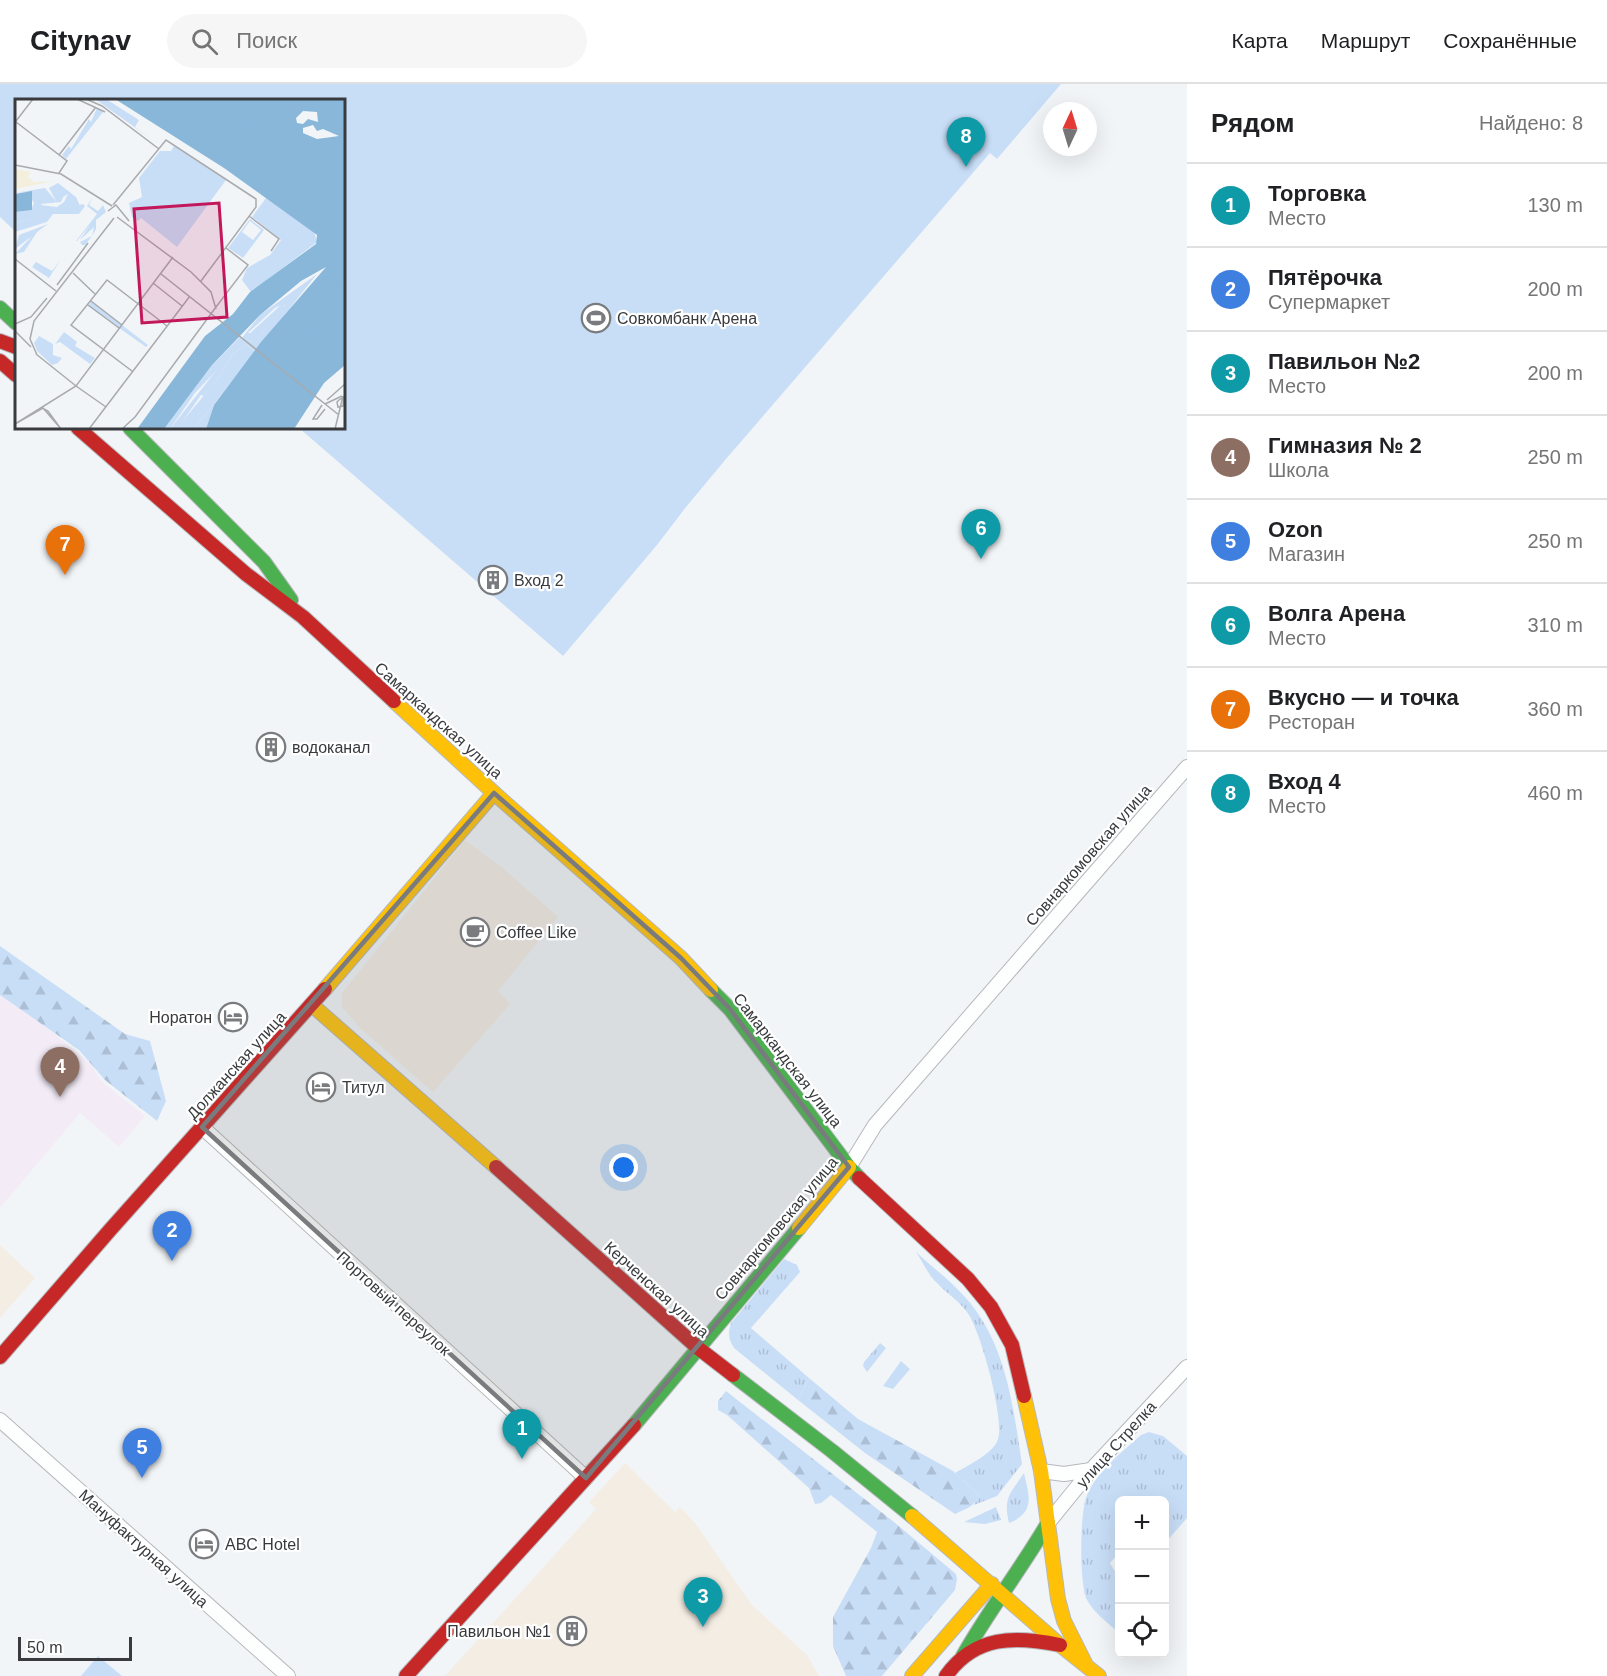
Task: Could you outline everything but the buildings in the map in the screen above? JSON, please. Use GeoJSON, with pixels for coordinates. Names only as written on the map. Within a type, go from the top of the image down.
{"type":"FeatureCollection","features":[{"type":"Feature","properties":{"kind":"main road"},"geometry":{"type":"LineString","coordinates":[[0,308],[15,322]]}},
{"type":"Feature","properties":{"kind":"main road"},"geometry":{"type":"LineString","coordinates":[[0,341],[15,347]]}},
{"type":"Feature","properties":{"kind":"main road"},"geometry":{"type":"LineString","coordinates":[[0,361],[15,374]]}},
{"type":"Feature","properties":{"kind":"main road","name":"Самаркандская улица"},"geometry":{"type":"LineString","coordinates":[[79,429],[246,574],[303,617],[494,793],[681,958],[730,1009],[849,1167],[968,1279],[991,1307],[1012,1345],[1041,1471],[1058,1599],[1065,1621],[1085,1663]]}},
{"type":"Feature","properties":{"kind":"main road","name":"Самаркандская улица"},"geometry":{"type":"LineString","coordinates":[[131,429],[264,562],[303,617]]}},
{"type":"Feature","properties":{"kind":"main road","name":"Должанская улица"},"geometry":{"type":"LineString","coordinates":[[0,1357],[312,1005],[494,793]]}},
{"type":"Feature","properties":{"kind":"main road","name":"Керченская улица"},"geometry":{"type":"LineString","coordinates":[[312,1005],[582,1242],[698,1348],[832,1452],[992,1584],[1060,1646],[1085,1663]]}},
{"type":"Feature","properties":{"kind":"main road","name":"Совнаркомовская улица"},"geometry":{"type":"LineString","coordinates":[[406,1676],[614,1448],[849,1167]]}},
{"type":"Feature","properties":{"kind":"main road"},"geometry":{"type":"LineString","coordinates":[[946,1676],[963,1656],[983,1621],[1004,1595],[1048,1523]]}},
{"type":"Feature","properties":{"kind":"main road"},"geometry":{"type":"LineString","coordinates":[[912,1676],[992,1584]]}},
{"type":"Feature","properties":{"kind":"main road"},"geometry":{"type":"LineString","coordinates":[[963,1656],[981,1647],[1013,1640],[1045,1642],[1060,1646]]}},
{"type":"Feature","properties":{"kind":"main road"},"geometry":{"type":"LineString","coordinates":[[1085,1663],[1099,1676]]}},
{"type":"Feature","properties":{"kind":"street","name":"Совнаркомовская улица"},"geometry":{"type":"LineString","coordinates":[[849,1167],[875,1125],[1187,766]]}},
{"type":"Feature","properties":{"kind":"street","name":"Портовый переулок"},"geometry":{"type":"LineString","coordinates":[[202,1127],[586,1478]]}},
{"type":"Feature","properties":{"kind":"street","name":"улица Стрелка"},"geometry":{"type":"LineString","coordinates":[[1048,1523],[1090,1470],[1187,1367]]}},
{"type":"Feature","properties":{"kind":"street","name":"Мануфактурная улица"},"geometry":{"type":"LineString","coordinates":[[0,1420],[288,1676]]}},
{"type":"Feature","properties":{"kind":"street"},"geometry":{"type":"LineString","coordinates":[[1041,1471],[1064,1474],[1090,1470]]}},
{"type":"Feature","properties":{"kind":"highlighted area"},"geometry":{"type":"Polygon","coordinates":[[[494,793],[681,958],[730,1009],[849,1167],[586,1478],[202,1127],[494,793]]]}},
{"type":"Feature","properties":{"kind":"shaded area"},"geometry":{"type":"Polygon","coordinates":[[[465,840],[505,870],[558,917],[498,991],[510,1004],[433,1092],[360,1028],[342,1007],[342,993],[465,840]]]}},
{"type":"Feature","properties":{"kind":"shaded area"},"geometry":{"type":"Polygon","coordinates":[[[0,989],[91,1064],[101,1081],[145,1116],[119,1147],[80,1113],[0,1208],[0,989]]]}},
{"type":"Feature","properties":{"kind":"shaded area"},"geometry":{"type":"Polygon","coordinates":[[[0,1245],[35,1278],[0,1318],[0,1245]]]}},
{"type":"Feature","properties":{"kind":"shaded area"},"geometry":{"type":"Polygon","coordinates":[[[625,1463],[675,1512],[680,1507],[695,1523],[752,1605],[807,1655],[819,1676],[445,1676],[596,1509],[589,1502],[625,1463]]]}},
{"type":"Feature","properties":{"kind":"green space","name":"Совкомбанк Арена"},"geometry":{"type":"Polygon","coordinates":[[[0,84],[1061,84],[1046,102],[1043,102],[1043,105],[997,159],[990,153],[726,459],[563,656],[300,429],[345,429],[345,99],[15,99],[15,231],[0,217],[0,84]]]}},
{"type":"Feature","properties":{"kind":"green space"},"geometry":{"type":"Polygon","coordinates":[[[0,946],[125,1034],[150,1041],[166,1101],[157,1121],[105,1080],[79,1050],[0,995],[0,946]]]}},
{"type":"Feature","properties":{"kind":"green space"},"geometry":{"type":"Polygon","coordinates":[[[916,1252],[959,1290],[978,1314],[990,1333],[1011,1397],[1022,1464],[997,1496],[974,1505],[979,1495],[955,1473],[979,1459],[991,1449],[998,1439],[995,1396],[980,1340],[969,1315],[934,1280],[916,1252]]]}},
{"type":"Feature","properties":{"kind":"green space"},"geometry":{"type":"Polygon","coordinates":[[[784,1259],[797,1265],[800,1272],[751,1328],[809,1378],[798,1400],[734,1348],[729,1336],[731,1323],[784,1259]]]}},
{"type":"Feature","properties":{"kind":"green space"},"geometry":{"type":"Polygon","coordinates":[[[880,1343],[886,1348],[867,1372],[863,1366],[864,1362],[880,1343]]]}},
{"type":"Feature","properties":{"kind":"green space"},"geometry":{"type":"Polygon","coordinates":[[[901,1361],[910,1369],[893,1389],[883,1386],[901,1361]]]}},
{"type":"Feature","properties":{"kind":"green space"},"geometry":{"type":"Polygon","coordinates":[[[809,1378],[858,1419],[953,1471],[979,1495],[975,1502],[955,1514],[865,1453],[798,1400],[809,1378]]]}},
{"type":"Feature","properties":{"kind":"green space"},"geometry":{"type":"Polygon","coordinates":[[[726,1391],[894,1522],[956,1574],[955,1590],[882,1676],[846,1676],[833,1646],[833,1617],[871,1548],[877,1532],[831,1495],[821,1503],[815,1504],[809,1488],[727,1415],[718,1410],[718,1401],[726,1391]]]}},
{"type":"Feature","properties":{"kind":"green space"},"geometry":{"type":"Polygon","coordinates":[[[1149,1432],[1163,1436],[1187,1456],[1187,1518],[1169,1538],[1169,1496],[1115,1496],[1115,1557],[1110,1563],[1115,1571],[1115,1629],[1094,1610],[1084,1591],[1081,1549],[1082,1519],[1086,1498],[1096,1480],[1141,1435],[1149,1432]]]}},
{"type":"Feature","properties":{"kind":"green space"},"geometry":{"type":"Polygon","coordinates":[[[1024,1473],[1029,1496],[1027,1508],[1018,1519],[1009,1523],[1007,1501],[1024,1473]]]}},
{"type":"Feature","properties":{"kind":"green space"},"geometry":{"type":"Polygon","coordinates":[[[996,1507],[1001,1520],[985,1524],[964,1522],[996,1507]]]}},
{"type":"Feature","properties":{"kind":"green space"},"geometry":{"type":"Polygon","coordinates":[[[98,1656],[122,1676],[81,1676],[98,1656]]]}},
{"type":"Feature","properties":{"kind":"traffic: fast"},"geometry":{"type":"LineString","coordinates":[[0,308],[15,322]]}},
{"type":"Feature","properties":{"kind":"traffic: fast"},"geometry":{"type":"LineString","coordinates":[[131,429],[264,562],[291,600]]}},
{"type":"Feature","properties":{"kind":"traffic: fast"},"geometry":{"type":"LineString","coordinates":[[711,990],[730,1009],[859,1178]]}},
{"type":"Feature","properties":{"kind":"traffic: fast"},"geometry":{"type":"LineString","coordinates":[[634,1425],[799,1228]]}},
{"type":"Feature","properties":{"kind":"traffic: fast"},"geometry":{"type":"LineString","coordinates":[[733,1375],[912,1516]]}},
{"type":"Feature","properties":{"kind":"traffic: fast"},"geometry":{"type":"LineString","coordinates":[[963,1656],[1048,1523]]}},
{"type":"Feature","properties":{"kind":"traffic: slow"},"geometry":{"type":"LineString","coordinates":[[394,701],[494,793],[681,958],[711,990]]}},
{"type":"Feature","properties":{"kind":"traffic: slow"},"geometry":{"type":"LineString","coordinates":[[325,989],[494,793]]}},
{"type":"Feature","properties":{"kind":"traffic: slow"},"geometry":{"type":"LineString","coordinates":[[312,1005],[496,1167]]}},
{"type":"Feature","properties":{"kind":"traffic: slow"},"geometry":{"type":"LineString","coordinates":[[799,1228],[849,1167]]}},
{"type":"Feature","properties":{"kind":"traffic: slow"},"geometry":{"type":"LineString","coordinates":[[1024,1396],[1041,1471],[1058,1599],[1064,1621],[1085,1663]]}},
{"type":"Feature","properties":{"kind":"traffic: slow"},"geometry":{"type":"LineString","coordinates":[[912,1516],[1060,1645],[1099,1676]]}},
{"type":"Feature","properties":{"kind":"traffic: slow"},"geometry":{"type":"LineString","coordinates":[[912,1676],[992,1584]]}},
{"type":"Feature","properties":{"kind":"traffic: jam"},"geometry":{"type":"LineString","coordinates":[[0,341],[15,347]]}},
{"type":"Feature","properties":{"kind":"traffic: jam"},"geometry":{"type":"LineString","coordinates":[[0,361],[15,374]]}},
{"type":"Feature","properties":{"kind":"traffic: jam"},"geometry":{"type":"LineString","coordinates":[[79,429],[246,574],[303,617],[394,701]]}},
{"type":"Feature","properties":{"kind":"traffic: jam"},"geometry":{"type":"LineString","coordinates":[[0,1357],[325,989]]}},
{"type":"Feature","properties":{"kind":"traffic: jam"},"geometry":{"type":"LineString","coordinates":[[496,1167],[698,1348],[733,1375]]}},
{"type":"Feature","properties":{"kind":"traffic: jam"},"geometry":{"type":"LineString","coordinates":[[859,1178],[968,1279],[991,1307],[1012,1345],[1024,1396]]}},
{"type":"Feature","properties":{"kind":"traffic: jam"},"geometry":{"type":"LineString","coordinates":[[406,1676],[634,1425]]}},
{"type":"Feature","properties":{"kind":"traffic: jam"},"geometry":{"type":"LineString","coordinates":[[946,1676],[970,1653],[997,1642],[1027,1640],[1060,1645]]}},
{"type":"Feature","properties":{"kind":"place","name":"Вход 4"},"geometry":{"type":"Point","coordinates":[966,167]}},
{"type":"Feature","properties":{"kind":"place","name":"Совкомбанк Арена"},"geometry":{"type":"Point","coordinates":[596,318]}},
{"type":"Feature","properties":{"kind":"place","name":"Волга Арена"},"geometry":{"type":"Point","coordinates":[981,559]}},
{"type":"Feature","properties":{"kind":"place","name":"Вкусно — и точка"},"geometry":{"type":"Point","coordinates":[65,575]}},
{"type":"Feature","properties":{"kind":"place","name":"Вход 2"},"geometry":{"type":"Point","coordinates":[493,580]}},
{"type":"Feature","properties":{"kind":"place","name":"водоканал"},"geometry":{"type":"Point","coordinates":[271,747]}},
{"type":"Feature","properties":{"kind":"place","name":"Coffee Like"},"geometry":{"type":"Point","coordinates":[475,932]}},
{"type":"Feature","properties":{"kind":"place","name":"Норатон"},"geometry":{"type":"Point","coordinates":[233,1017]}},
{"type":"Feature","properties":{"kind":"place","name":"Титул"},"geometry":{"type":"Point","coordinates":[321,1087]}},
{"type":"Feature","properties":{"kind":"place","name":"Гимназия № 2"},"geometry":{"type":"Point","coordinates":[60,1097]}},
{"type":"Feature","properties":{"kind":"place","name":"Пятёрочка"},"geometry":{"type":"Point","coordinates":[172,1261]}},
{"type":"Feature","properties":{"kind":"place","name":"Торговка"},"geometry":{"type":"Point","coordinates":[522,1459]}},
{"type":"Feature","properties":{"kind":"place","name":"Ozon"},"geometry":{"type":"Point","coordinates":[142,1478]}},
{"type":"Feature","properties":{"kind":"place","name":"ABC Hotel"},"geometry":{"type":"Point","coordinates":[204,1544]}},
{"type":"Feature","properties":{"kind":"place","name":"Павильон №2"},"geometry":{"type":"Point","coordinates":[703,1627]}},
{"type":"Feature","properties":{"kind":"place","name":"Павильон №1"},"geometry":{"type":"Point","coordinates":[572,1631]}}]}
